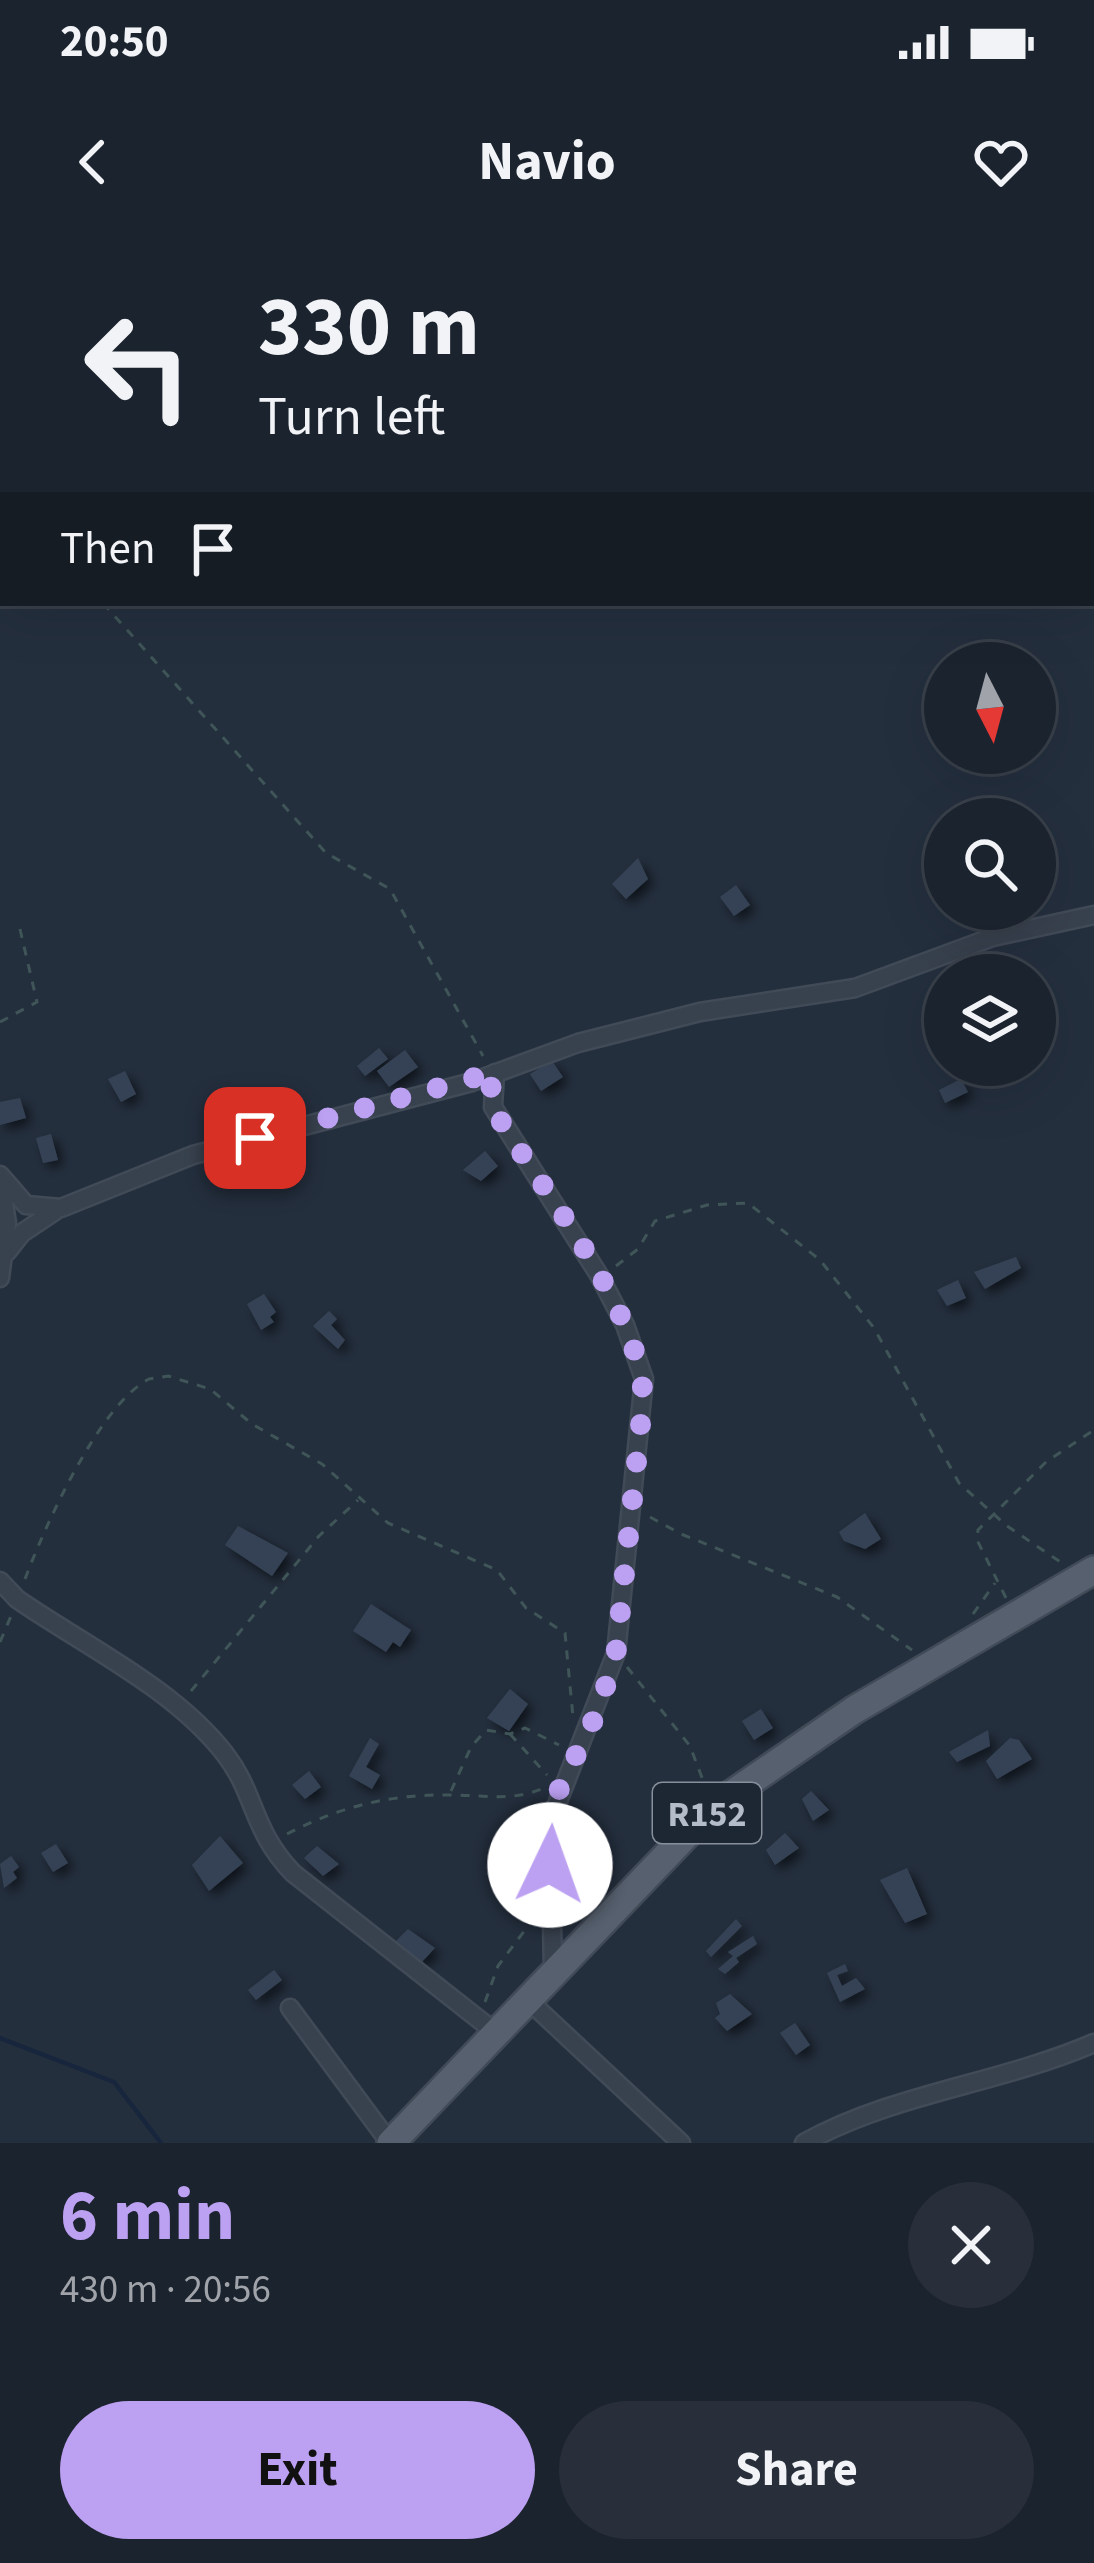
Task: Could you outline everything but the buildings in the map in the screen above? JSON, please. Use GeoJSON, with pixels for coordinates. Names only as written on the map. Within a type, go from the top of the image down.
{"type":"FeatureCollection","features":[{"type":"Feature","properties":{"kind":"main road","name":"R152"},"geometry":{"type":"LineString","coordinates":[[391,2143],[488,2026],[528,2000],[636,1882],[713,1807],[854,1710],[1088,1574]]}},
{"type":"Feature","properties":{"kind":"street"},"geometry":{"type":"LineString","coordinates":[[7,1252],[22,1234],[61,1208],[212,1148],[700,1012],[855,988],[993,938],[1094,915]]}},
{"type":"Feature","properties":{"kind":"street"},"geometry":{"type":"LineString","coordinates":[[495,1072],[489,1095],[499,1118],[599,1275],[625,1325],[644,1379],[616,1653],[550,1822],[553,1973]]}},
{"type":"Feature","properties":{"kind":"street"},"geometry":{"type":"LineString","coordinates":[[0,1175],[26,1205],[61,1208]]}},
{"type":"Feature","properties":{"kind":"street"},"geometry":{"type":"LineString","coordinates":[[0,1175],[7,1252],[0,1278]]}},
{"type":"Feature","properties":{"kind":"street"},"geometry":{"type":"LineString","coordinates":[[0,1581],[17,1600],[177,1709],[229,1759],[266,1845],[325,1901],[488,2026]]}},
{"type":"Feature","properties":{"kind":"street"},"geometry":{"type":"LineString","coordinates":[[528,2000],[681,2143]]}},
{"type":"Feature","properties":{"kind":"street"},"geometry":{"type":"LineString","coordinates":[[290,2008],[391,2143]]}},
{"type":"Feature","properties":{"kind":"street"},"geometry":{"type":"LineString","coordinates":[[804,2143],[856,2116],[995,2079],[1094,2043]]}},
{"type":"Feature","properties":{"kind":"path"},"geometry":{"type":"LineString","coordinates":[[106,606],[326,853],[390,889],[495,1072]]}},
{"type":"Feature","properties":{"kind":"path"},"geometry":{"type":"LineString","coordinates":[[0,1022],[37,1002],[19,926]]}},
{"type":"Feature","properties":{"kind":"path"},"geometry":{"type":"LineString","coordinates":[[599,1275],[632,1256],[655,1221],[707,1205],[748,1203],[806,1246],[861,1311],[897,1362],[932,1442],[959,1483],[994,1515],[1088,1574]]}},
{"type":"Feature","properties":{"kind":"path"},"geometry":{"type":"LineString","coordinates":[[0,1642],[78,1470],[117,1406],[148,1379],[168,1376],[210,1389],[252,1424],[322,1464],[404,1531],[485,1562],[526,1608],[560,1625],[567,1642],[578,1752]]}},
{"type":"Feature","properties":{"kind":"path"},"geometry":{"type":"LineString","coordinates":[[1017,1614],[996,1582],[976,1534],[1046,1462],[1094,1430]]}},
{"type":"Feature","properties":{"kind":"path"},"geometry":{"type":"LineString","coordinates":[[177,1709],[309,1547],[359,1498]]}},
{"type":"Feature","properties":{"kind":"path"},"geometry":{"type":"LineString","coordinates":[[633,1507],[681,1534],[837,1597],[931,1665]]}},
{"type":"Feature","properties":{"kind":"path"},"geometry":{"type":"LineString","coordinates":[[975,1639],[974,1608],[996,1582]]}},
{"type":"Feature","properties":{"kind":"path"},"geometry":{"type":"LineString","coordinates":[[616,1653],[690,1746],[713,1807]]}},
{"type":"Feature","properties":{"kind":"path"},"geometry":{"type":"LineString","coordinates":[[449,1795],[479,1735],[492,1729],[510,1734],[530,1730],[578,1752]]}},
{"type":"Feature","properties":{"kind":"path"},"geometry":{"type":"LineString","coordinates":[[266,1845],[347,1806],[449,1795],[506,1800],[551,1785],[545,1770],[510,1734]]}},
{"type":"Feature","properties":{"kind":"path"},"geometry":{"type":"LineString","coordinates":[[488,2026],[498,1966],[553,1895],[587,1882],[636,1882]]}},
{"type":"Feature","properties":{"kind":"waterway"},"geometry":{"type":"LineString","coordinates":[[0,2038],[114,2082],[161,2143]]}},
{"type":"Feature","properties":{"kind":"route"},"geometry":{"type":"LineString","coordinates":[[255,1138],[445,1090],[495,1072],[489,1095],[493,1107],[599,1275],[625,1325],[644,1379],[616,1653],[598,1711],[554,1800],[550,1865]]}}]}
